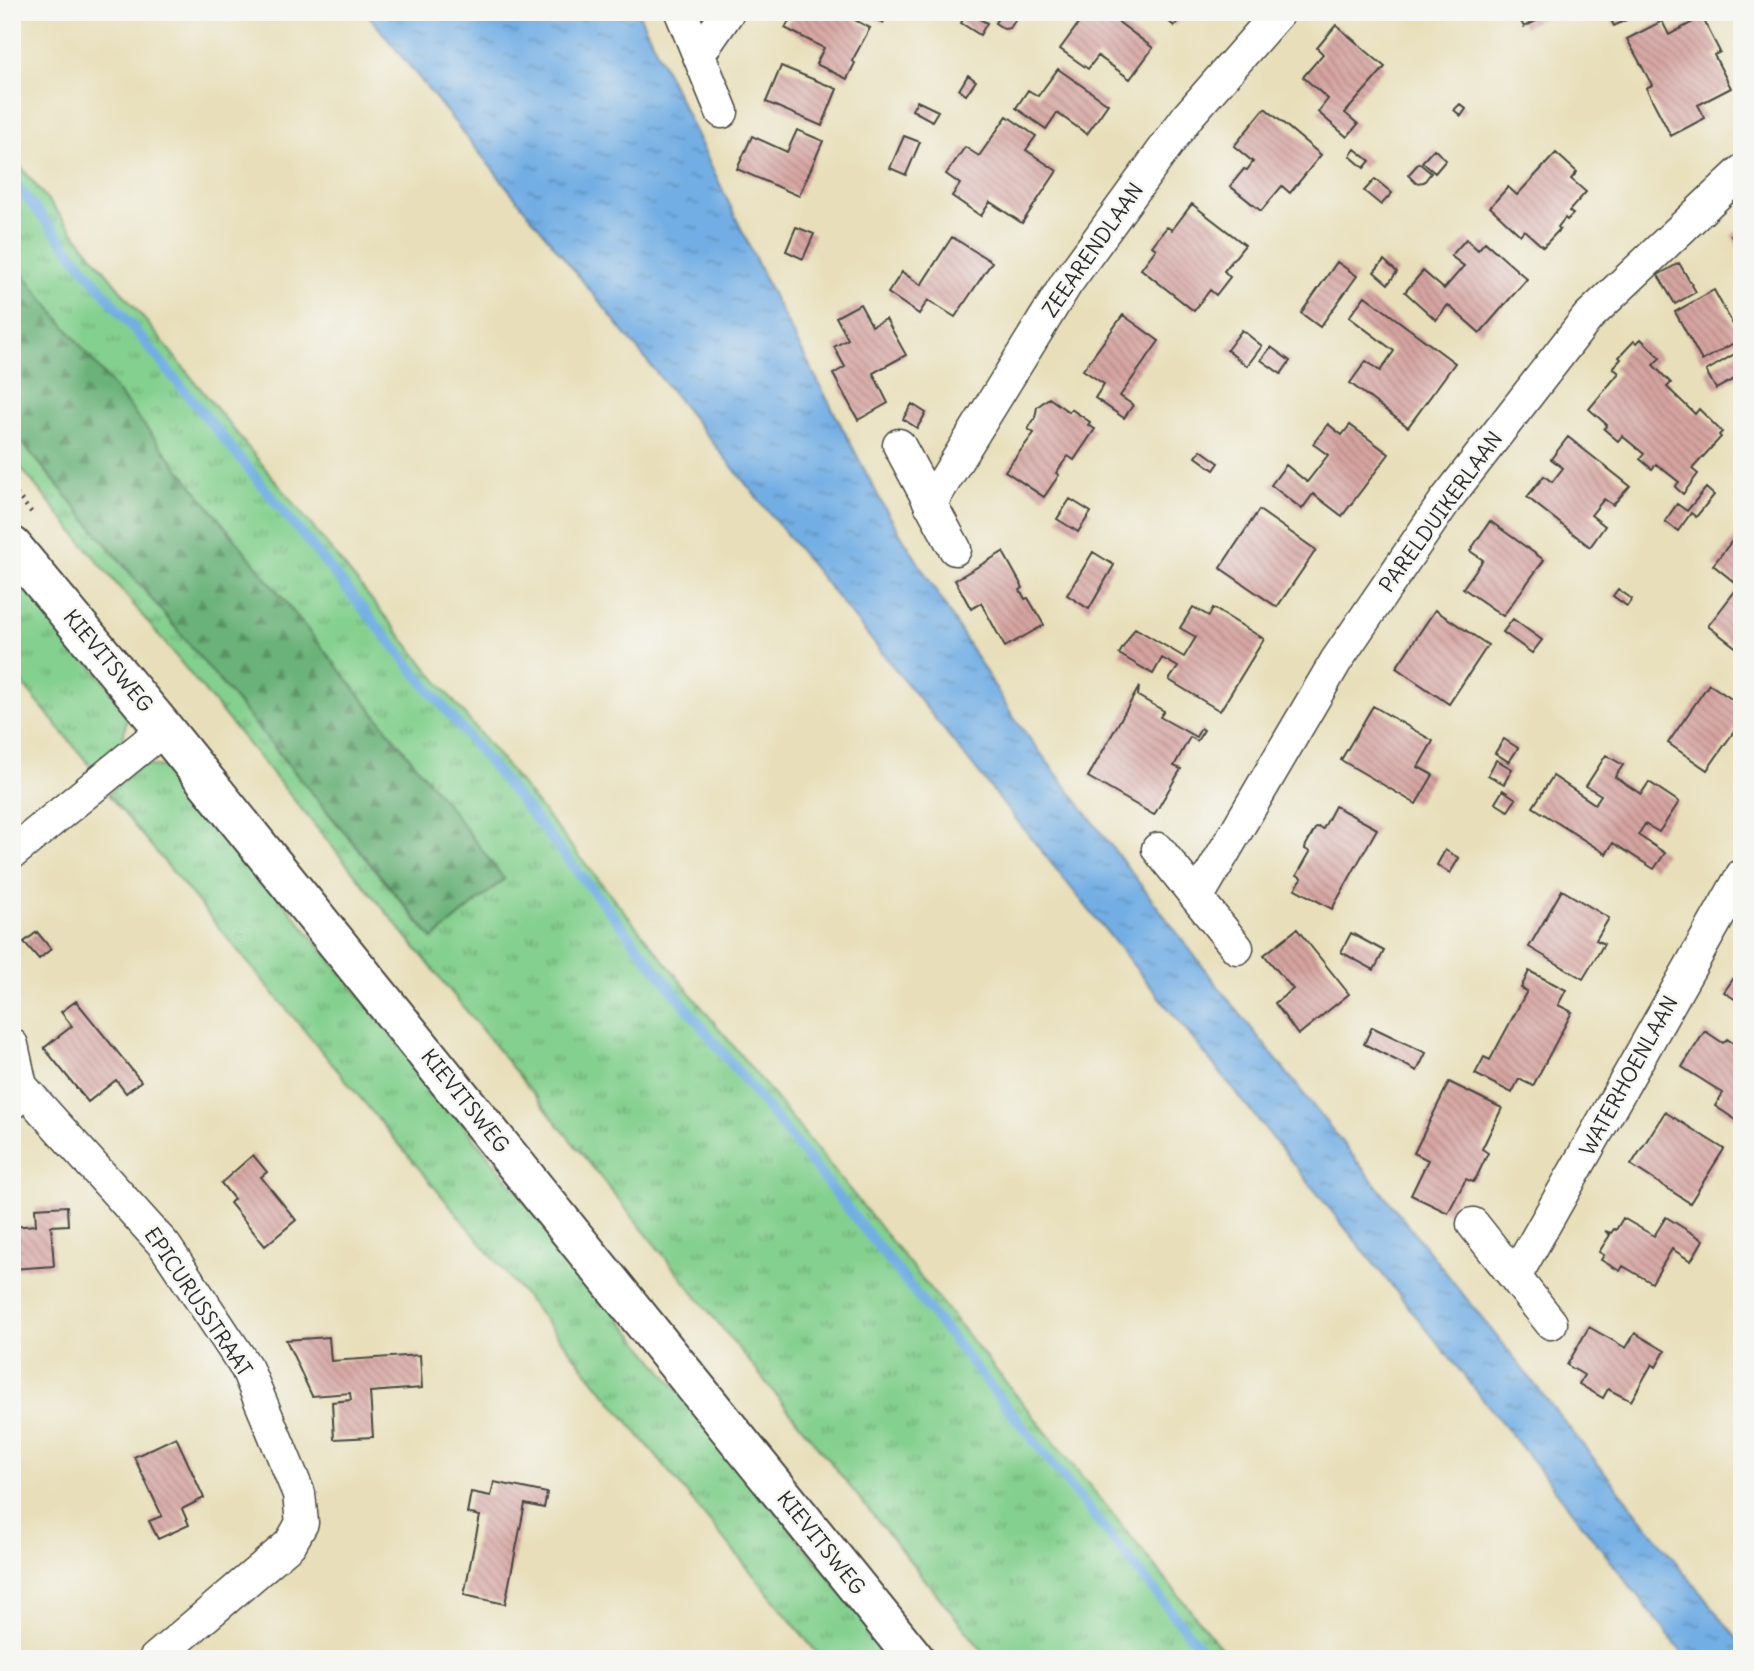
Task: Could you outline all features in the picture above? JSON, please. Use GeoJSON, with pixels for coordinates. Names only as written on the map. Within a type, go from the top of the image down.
{"type":"FeatureCollection","features":[{"type":"Feature","properties":{"kind":"street"},"geometry":{"type":"LineString","coordinates":[[681,12],[722,112]]}},
{"type":"Feature","properties":{"kind":"street"},"geometry":{"type":"LineString","coordinates":[[699,54],[728,12]]}},
{"type":"Feature","properties":{"kind":"street","name":"ZEEARENDLAAN"},"geometry":{"type":"LineString","coordinates":[[930,504],[1066,284],[1188,116],[1279,12]]}},
{"type":"Feature","properties":{"kind":"street","name":"PARELDUIKERLAAN"},"geometry":{"type":"LineString","coordinates":[[1197,898],[1336,661],[1445,501],[1588,317],[1742,171]]}},
{"type":"Feature","properties":{"kind":"street"},"geometry":{"type":"LineString","coordinates":[[899,445],[954,549]]}},
{"type":"Feature","properties":{"kind":"street","name":"KIEVITSWEG"},"geometry":{"type":"LineString","coordinates":[[12,546],[164,729],[915,1659]]}},
{"type":"Feature","properties":{"kind":"street"},"geometry":{"type":"LineString","coordinates":[[12,853],[164,729]]}},
{"type":"Feature","properties":{"kind":"street"},"geometry":{"type":"LineString","coordinates":[[1158,849],[1237,948]]}},
{"type":"Feature","properties":{"kind":"street","name":"WATERHOENLAAN"},"geometry":{"type":"LineString","coordinates":[[1516,1278],[1742,875]]}},
{"type":"Feature","properties":{"kind":"street"},"geometry":{"type":"LineString","coordinates":[[12,1045],[17,1094]]}},
{"type":"Feature","properties":{"kind":"street","name":"EPICURUSSTRAAT"},"geometry":{"type":"LineString","coordinates":[[17,1094],[166,1246],[247,1369],[299,1494],[302,1522],[290,1544],[155,1659]]}},
{"type":"Feature","properties":{"kind":"street"},"geometry":{"type":"LineString","coordinates":[[1473,1224],[1551,1323]]}},
{"type":"Feature","properties":{"kind":"green space"},"geometry":{"type":"Polygon","coordinates":[[[12,156],[1230,1659],[989,1659],[419,952],[12,457],[12,430],[432,939],[504,879],[12,260],[12,156]]]}},
{"type":"Feature","properties":{"kind":"green space"},"geometry":{"type":"Polygon","coordinates":[[[12,260],[504,879],[433,939],[12,430],[12,260]]]}},
{"type":"Feature","properties":{"kind":"green space"},"geometry":{"type":"Polygon","coordinates":[[[12,571],[128,709],[123,741],[92,768],[12,671],[12,571]]]}},
{"type":"Feature","properties":{"kind":"green space"},"geometry":{"type":"Polygon","coordinates":[[[142,765],[175,768],[885,1646],[870,1659],[822,1659],[554,1331],[108,794],[142,765]]]}},
{"type":"Feature","properties":{"kind":"water"},"geometry":{"type":"Polygon","coordinates":[[[366,12],[638,12],[775,300],[884,507],[1014,718],[1213,980],[1742,1645],[1742,1659],[1687,1659],[1544,1475],[366,12]]]}},
{"type":"Feature","properties":{"kind":"building"},"geometry":{"type":"Polygon","coordinates":[[[794,12],[840,12],[870,28],[852,61],[855,63],[847,79],[816,64],[824,48],[785,28],[794,12]]]}},
{"type":"Feature","properties":{"kind":"building"},"geometry":{"type":"Polygon","coordinates":[[[864,12],[889,12],[883,23],[864,12]]]}},
{"type":"Feature","properties":{"kind":"building"},"geometry":{"type":"Polygon","coordinates":[[[967,12],[987,23],[980,35],[961,23],[967,12]]]}},
{"type":"Feature","properties":{"kind":"building"},"geometry":{"type":"Polygon","coordinates":[[[1002,12],[1016,19],[1010,28],[1004,29],[995,23],[1002,12]]]}},
{"type":"Feature","properties":{"kind":"building"},"geometry":{"type":"Polygon","coordinates":[[[1087,12],[1105,12],[1153,48],[1130,79],[1098,56],[1088,69],[1060,49],[1087,12]]]}},
{"type":"Feature","properties":{"kind":"building"},"geometry":{"type":"Polygon","coordinates":[[[1158,12],[1185,12],[1174,26],[1158,12]]]}},
{"type":"Feature","properties":{"kind":"building"},"geometry":{"type":"Polygon","coordinates":[[[1525,12],[1541,12],[1544,17],[1524,27],[1518,16],[1525,12]]]}},
{"type":"Feature","properties":{"kind":"building"},"geometry":{"type":"Polygon","coordinates":[[[1607,12],[1642,12],[1614,26],[1607,12]]]}},
{"type":"Feature","properties":{"kind":"building"},"geometry":{"type":"Polygon","coordinates":[[[1702,17],[1720,52],[1714,55],[1731,88],[1698,105],[1705,118],[1671,136],[1646,88],[1652,85],[1627,39],[1662,21],[1669,35],[1702,17]]]}},
{"type":"Feature","properties":{"kind":"building"},"geometry":{"type":"Polygon","coordinates":[[[1336,25],[1385,67],[1345,113],[1358,124],[1347,137],[1318,112],[1328,99],[1303,77],[1323,54],[1317,48],[1336,25]]]}},
{"type":"Feature","properties":{"kind":"building"},"geometry":{"type":"Polygon","coordinates":[[[781,66],[837,89],[822,126],[766,102],[781,66]]]}},
{"type":"Feature","properties":{"kind":"building"},"geometry":{"type":"Polygon","coordinates":[[[1058,69],[1108,104],[1087,134],[1057,113],[1046,129],[1016,108],[1028,90],[1038,96],[1058,69]]]}},
{"type":"Feature","properties":{"kind":"building"},"geometry":{"type":"Polygon","coordinates":[[[968,75],[976,81],[966,95],[959,90],[968,75]]]}},
{"type":"Feature","properties":{"kind":"building"},"geometry":{"type":"Polygon","coordinates":[[[917,101],[938,111],[932,121],[912,110],[917,101]]]}},
{"type":"Feature","properties":{"kind":"building"},"geometry":{"type":"Polygon","coordinates":[[[1460,104],[1466,109],[1461,116],[1454,110],[1460,104]]]}},
{"type":"Feature","properties":{"kind":"building"},"geometry":{"type":"Polygon","coordinates":[[[1265,108],[1321,155],[1290,193],[1282,186],[1261,211],[1230,186],[1253,162],[1234,146],[1265,108]]]}},
{"type":"Feature","properties":{"kind":"building"},"geometry":{"type":"Polygon","coordinates":[[[1007,116],[1036,136],[1026,150],[1057,171],[1022,223],[990,202],[981,216],[952,196],[960,184],[946,174],[965,147],[979,156],[1007,116]]]}},
{"type":"Feature","properties":{"kind":"building"},"geometry":{"type":"Polygon","coordinates":[[[797,130],[823,141],[799,196],[737,169],[752,136],[787,152],[797,130]]]}},
{"type":"Feature","properties":{"kind":"building"},"geometry":{"type":"Polygon","coordinates":[[[904,136],[920,142],[906,175],[890,168],[904,136]]]}},
{"type":"Feature","properties":{"kind":"building"},"geometry":{"type":"Polygon","coordinates":[[[1355,149],[1370,161],[1364,168],[1350,156],[1355,149]]]}},
{"type":"Feature","properties":{"kind":"building"},"geometry":{"type":"Polygon","coordinates":[[[1434,149],[1446,160],[1435,173],[1422,162],[1434,149]]]}},
{"type":"Feature","properties":{"kind":"building"},"geometry":{"type":"Polygon","coordinates":[[[1556,153],[1577,172],[1571,179],[1586,192],[1569,211],[1573,214],[1567,220],[1565,218],[1558,227],[1560,229],[1543,247],[1524,230],[1520,235],[1490,207],[1508,187],[1517,195],[1556,153]]]}},
{"type":"Feature","properties":{"kind":"building"},"geometry":{"type":"Polygon","coordinates":[[[1419,163],[1431,173],[1424,182],[1416,183],[1408,175],[1419,163]]]}},
{"type":"Feature","properties":{"kind":"building"},"geometry":{"type":"Polygon","coordinates":[[[1375,179],[1392,193],[1381,205],[1364,191],[1375,179]]]}},
{"type":"Feature","properties":{"kind":"building"},"geometry":{"type":"Polygon","coordinates":[[[1192,204],[1245,245],[1224,271],[1230,277],[1216,295],[1210,290],[1194,311],[1141,269],[1156,249],[1152,246],[1167,227],[1172,230],[1192,204]]]}},
{"type":"Feature","properties":{"kind":"building"},"geometry":{"type":"Polygon","coordinates":[[[796,227],[814,234],[803,259],[786,251],[796,227]]]}},
{"type":"Feature","properties":{"kind":"building"},"geometry":{"type":"Polygon","coordinates":[[[1742,230],[1742,254],[1731,235],[1742,230]]]}},
{"type":"Feature","properties":{"kind":"building"},"geometry":{"type":"Polygon","coordinates":[[[952,237],[992,262],[955,317],[928,300],[919,314],[888,293],[902,272],[921,285],[952,237]]]}},
{"type":"Feature","properties":{"kind":"building"},"geometry":{"type":"Polygon","coordinates":[[[1466,239],[1478,250],[1485,242],[1527,279],[1480,333],[1448,305],[1436,320],[1405,292],[1423,271],[1444,289],[1464,266],[1451,256],[1466,239]]]}},
{"type":"Feature","properties":{"kind":"building"},"geometry":{"type":"Polygon","coordinates":[[[1384,260],[1397,272],[1388,284],[1374,272],[1384,260]]]}},
{"type":"Feature","properties":{"kind":"building"},"geometry":{"type":"Polygon","coordinates":[[[1337,262],[1357,276],[1320,327],[1301,313],[1337,262]]]}},
{"type":"Feature","properties":{"kind":"building"},"geometry":{"type":"Polygon","coordinates":[[[1679,263],[1696,292],[1675,304],[1658,275],[1679,263]]]}},
{"type":"Feature","properties":{"kind":"building"},"geometry":{"type":"Polygon","coordinates":[[[1714,290],[1741,339],[1702,361],[1675,312],[1714,290]]]}},
{"type":"Feature","properties":{"kind":"building"},"geometry":{"type":"Polygon","coordinates":[[[1365,296],[1455,363],[1408,427],[1350,383],[1366,361],[1380,371],[1394,351],[1349,317],[1365,296]]]}},
{"type":"Feature","properties":{"kind":"building"},"geometry":{"type":"Polygon","coordinates":[[[860,304],[872,326],[886,319],[906,355],[873,373],[888,403],[858,420],[833,374],[845,367],[834,347],[848,339],[836,317],[860,304]]]}},
{"type":"Feature","properties":{"kind":"building"},"geometry":{"type":"Polygon","coordinates":[[[1123,315],[1159,341],[1120,396],[1133,405],[1124,418],[1095,398],[1104,384],[1083,370],[1123,315]]]}},
{"type":"Feature","properties":{"kind":"building"},"geometry":{"type":"Polygon","coordinates":[[[1242,330],[1262,346],[1247,366],[1227,350],[1242,330]]]}},
{"type":"Feature","properties":{"kind":"building"},"geometry":{"type":"Polygon","coordinates":[[[1641,339],[1660,358],[1653,365],[1671,383],[1667,387],[1695,414],[1699,409],[1722,432],[1719,435],[1721,437],[1692,469],[1698,474],[1683,494],[1675,487],[1679,482],[1656,464],[1652,469],[1640,459],[1644,454],[1622,436],[1618,441],[1604,429],[1607,425],[1589,409],[1619,373],[1613,368],[1621,359],[1619,357],[1634,341],[1637,343],[1641,339]]]}},
{"type":"Feature","properties":{"kind":"building"},"geometry":{"type":"Polygon","coordinates":[[[1271,347],[1290,361],[1281,374],[1261,360],[1271,347]]]}},
{"type":"Feature","properties":{"kind":"building"},"geometry":{"type":"Polygon","coordinates":[[[1738,352],[1742,360],[1742,375],[1716,389],[1706,371],[1738,352]]]}},
{"type":"Feature","properties":{"kind":"building"},"geometry":{"type":"Polygon","coordinates":[[[1049,398],[1069,412],[1071,409],[1090,422],[1088,425],[1095,429],[1074,460],[1068,456],[1044,497],[1005,471],[1034,433],[1028,429],[1035,418],[1037,407],[1049,398]]]}},
{"type":"Feature","properties":{"kind":"building"},"geometry":{"type":"Polygon","coordinates":[[[912,404],[926,413],[917,428],[903,419],[912,404]]]}},
{"type":"Feature","properties":{"kind":"building"},"geometry":{"type":"Polygon","coordinates":[[[1328,424],[1342,435],[1350,425],[1389,454],[1342,516],[1313,494],[1302,509],[1271,485],[1286,465],[1307,482],[1328,455],[1313,444],[1328,424]]]}},
{"type":"Feature","properties":{"kind":"building"},"geometry":{"type":"Polygon","coordinates":[[[1568,437],[1630,486],[1613,505],[1604,499],[1591,515],[1605,526],[1590,547],[1527,497],[1544,476],[1552,482],[1563,468],[1551,459],[1568,437]]]}},
{"type":"Feature","properties":{"kind":"building"},"geometry":{"type":"Polygon","coordinates":[[[1201,450],[1219,463],[1214,470],[1196,457],[1201,450]]]}},
{"type":"Feature","properties":{"kind":"building"},"geometry":{"type":"Polygon","coordinates":[[[1706,488],[1714,495],[1696,517],[1691,513],[1678,531],[1665,521],[1677,504],[1687,511],[1706,488]]]}},
{"type":"Feature","properties":{"kind":"building"},"geometry":{"type":"Polygon","coordinates":[[[1070,499],[1091,512],[1078,532],[1057,519],[1070,499]]]}},
{"type":"Feature","properties":{"kind":"building"},"geometry":{"type":"Polygon","coordinates":[[[1259,510],[1316,550],[1277,607],[1220,568],[1259,510]]]}},
{"type":"Feature","properties":{"kind":"building"},"geometry":{"type":"Polygon","coordinates":[[[1490,521],[1544,560],[1503,616],[1463,588],[1483,560],[1470,551],[1490,521]]]}},
{"type":"Feature","properties":{"kind":"building"},"geometry":{"type":"Polygon","coordinates":[[[1736,536],[1742,541],[1742,652],[1708,626],[1739,586],[1713,565],[1736,536]]]}},
{"type":"Feature","properties":{"kind":"building"},"geometry":{"type":"Polygon","coordinates":[[[1003,552],[1023,588],[1020,590],[1025,599],[1028,598],[1044,625],[1005,647],[981,603],[971,609],[955,580],[1003,552]]]}},
{"type":"Feature","properties":{"kind":"building"},"geometry":{"type":"Polygon","coordinates":[[[1093,552],[1114,565],[1089,609],[1067,595],[1093,552]]]}},
{"type":"Feature","properties":{"kind":"building"},"geometry":{"type":"Polygon","coordinates":[[[1618,589],[1632,599],[1627,606],[1613,596],[1618,589]]]}},
{"type":"Feature","properties":{"kind":"building"},"geometry":{"type":"Polygon","coordinates":[[[1193,607],[1209,616],[1213,608],[1264,639],[1220,711],[1169,680],[1178,667],[1162,658],[1153,674],[1119,654],[1135,628],[1184,657],[1196,637],[1180,628],[1193,607]]]}},
{"type":"Feature","properties":{"kind":"building"},"geometry":{"type":"Polygon","coordinates":[[[1435,610],[1488,645],[1449,704],[1396,668],[1435,610]]]}},
{"type":"Feature","properties":{"kind":"building"},"geometry":{"type":"Polygon","coordinates":[[[1513,619],[1542,640],[1532,653],[1503,632],[1513,619]]]}},
{"type":"Feature","properties":{"kind":"building"},"geometry":{"type":"Polygon","coordinates":[[[1709,684],[1742,706],[1742,720],[1707,770],[1668,743],[1709,684]]]}},
{"type":"Feature","properties":{"kind":"building"},"geometry":{"type":"Polygon","coordinates":[[[1139,687],[1138,696],[1164,711],[1160,717],[1196,737],[1201,728],[1204,730],[1197,741],[1190,737],[1174,766],[1181,769],[1154,815],[1088,777],[1139,687]]]}},
{"type":"Feature","properties":{"kind":"building"},"geometry":{"type":"Polygon","coordinates":[[[1373,706],[1433,741],[1418,767],[1433,775],[1416,804],[1341,760],[1373,706]]]}},
{"type":"Feature","properties":{"kind":"building"},"geometry":{"type":"Polygon","coordinates":[[[1504,739],[1518,748],[1509,762],[1495,753],[1504,739]]]}},
{"type":"Feature","properties":{"kind":"building"},"geometry":{"type":"Polygon","coordinates":[[[1606,755],[1623,765],[1615,777],[1641,794],[1649,782],[1679,802],[1659,832],[1645,824],[1638,835],[1665,853],[1654,869],[1613,843],[1606,854],[1533,807],[1553,776],[1595,804],[1601,795],[1586,786],[1606,755]]]}},
{"type":"Feature","properties":{"kind":"building"},"geometry":{"type":"Polygon","coordinates":[[[1496,760],[1512,769],[1504,784],[1488,775],[1496,760]]]}},
{"type":"Feature","properties":{"kind":"building"},"geometry":{"type":"Polygon","coordinates":[[[1503,790],[1516,799],[1508,811],[1495,803],[1503,790]]]}},
{"type":"Feature","properties":{"kind":"building"},"geometry":{"type":"Polygon","coordinates":[[[1335,806],[1377,829],[1332,909],[1295,889],[1302,878],[1297,875],[1310,852],[1305,849],[1306,845],[1315,829],[1323,829],[1335,806]]]}},
{"type":"Feature","properties":{"kind":"building"},"geometry":{"type":"Polygon","coordinates":[[[1445,850],[1459,858],[1450,873],[1437,865],[1445,850]]]}},
{"type":"Feature","properties":{"kind":"building"},"geometry":{"type":"Polygon","coordinates":[[[1562,890],[1609,918],[1596,940],[1604,944],[1583,979],[1529,947],[1562,890]]]}},
{"type":"Feature","properties":{"kind":"building"},"geometry":{"type":"Polygon","coordinates":[[[1297,929],[1349,994],[1298,1035],[1275,1003],[1293,989],[1264,955],[1297,929]]]}},
{"type":"Feature","properties":{"kind":"building"},"geometry":{"type":"Polygon","coordinates":[[[37,932],[51,949],[39,959],[24,942],[37,932]]]}},
{"type":"Feature","properties":{"kind":"building"},"geometry":{"type":"Polygon","coordinates":[[[1351,933],[1384,951],[1374,970],[1341,952],[1351,933]]]}},
{"type":"Feature","properties":{"kind":"building"},"geometry":{"type":"Polygon","coordinates":[[[1529,971],[1566,990],[1558,1005],[1572,1012],[1533,1086],[1519,1079],[1512,1093],[1475,1074],[1484,1057],[1490,1060],[1527,991],[1521,988],[1529,971]]]}},
{"type":"Feature","properties":{"kind":"building"},"geometry":{"type":"Polygon","coordinates":[[[1736,975],[1742,979],[1742,1004],[1724,992],[1736,975]]]}},
{"type":"Feature","properties":{"kind":"building"},"geometry":{"type":"Polygon","coordinates":[[[76,1001],[141,1081],[126,1093],[116,1080],[88,1102],[44,1048],[72,1026],[61,1012],[76,1001]]]}},
{"type":"Feature","properties":{"kind":"building"},"geometry":{"type":"Polygon","coordinates":[[[1372,1027],[1426,1053],[1417,1071],[1364,1044],[1372,1027]]]}},
{"type":"Feature","properties":{"kind":"building"},"geometry":{"type":"Polygon","coordinates":[[[1705,1031],[1723,1043],[1727,1039],[1742,1049],[1742,1124],[1715,1106],[1723,1093],[1682,1067],[1705,1031]]]}},
{"type":"Feature","properties":{"kind":"building"},"geometry":{"type":"Polygon","coordinates":[[[1449,1082],[1502,1108],[1482,1149],[1488,1153],[1477,1176],[1473,1182],[1466,1179],[1448,1213],[1411,1195],[1428,1160],[1414,1153],[1449,1082]]]}},
{"type":"Feature","properties":{"kind":"building"},"geometry":{"type":"Polygon","coordinates":[[[1665,1112],[1724,1149],[1690,1203],[1631,1165],[1665,1112]]]}},
{"type":"Feature","properties":{"kind":"building"},"geometry":{"type":"Polygon","coordinates":[[[253,1155],[267,1172],[261,1177],[296,1220],[265,1246],[230,1203],[234,1199],[221,1183],[253,1155]]]}},
{"type":"Feature","properties":{"kind":"building"},"geometry":{"type":"Polygon","coordinates":[[[67,1206],[68,1225],[51,1226],[54,1266],[12,1269],[12,1227],[36,1225],[35,1208],[67,1206]]]}},
{"type":"Feature","properties":{"kind":"building"},"geometry":{"type":"Polygon","coordinates":[[[1666,1217],[1703,1240],[1691,1261],[1672,1249],[1652,1283],[1623,1266],[1620,1271],[1601,1260],[1604,1255],[1599,1252],[1610,1235],[1605,1231],[1611,1233],[1616,1230],[1623,1218],[1654,1236],[1666,1217]]]}},
{"type":"Feature","properties":{"kind":"building"},"geometry":{"type":"Polygon","coordinates":[[[1589,1327],[1626,1348],[1635,1333],[1665,1351],[1656,1367],[1652,1364],[1631,1401],[1608,1389],[1603,1398],[1579,1384],[1584,1375],[1567,1365],[1589,1327]]]}},
{"type":"Feature","properties":{"kind":"building"},"geometry":{"type":"Polygon","coordinates":[[[329,1337],[331,1361],[420,1355],[422,1388],[370,1392],[373,1437],[334,1439],[332,1402],[351,1400],[350,1393],[312,1396],[286,1340],[329,1337]]]}},
{"type":"Feature","properties":{"kind":"building"},"geometry":{"type":"Polygon","coordinates":[[[176,1437],[204,1498],[182,1509],[189,1525],[158,1539],[149,1521],[162,1516],[134,1457],[176,1437]]]}},
{"type":"Feature","properties":{"kind":"building"},"geometry":{"type":"Polygon","coordinates":[[[494,1482],[547,1493],[544,1508],[525,1504],[505,1604],[464,1595],[480,1516],[467,1513],[471,1492],[491,1496],[494,1482]]]}},
{"type":"Feature","properties":{"kind":"waterway"},"geometry":{"type":"LineString","coordinates":[[12,180],[537,821],[1209,1659]]}}]}
